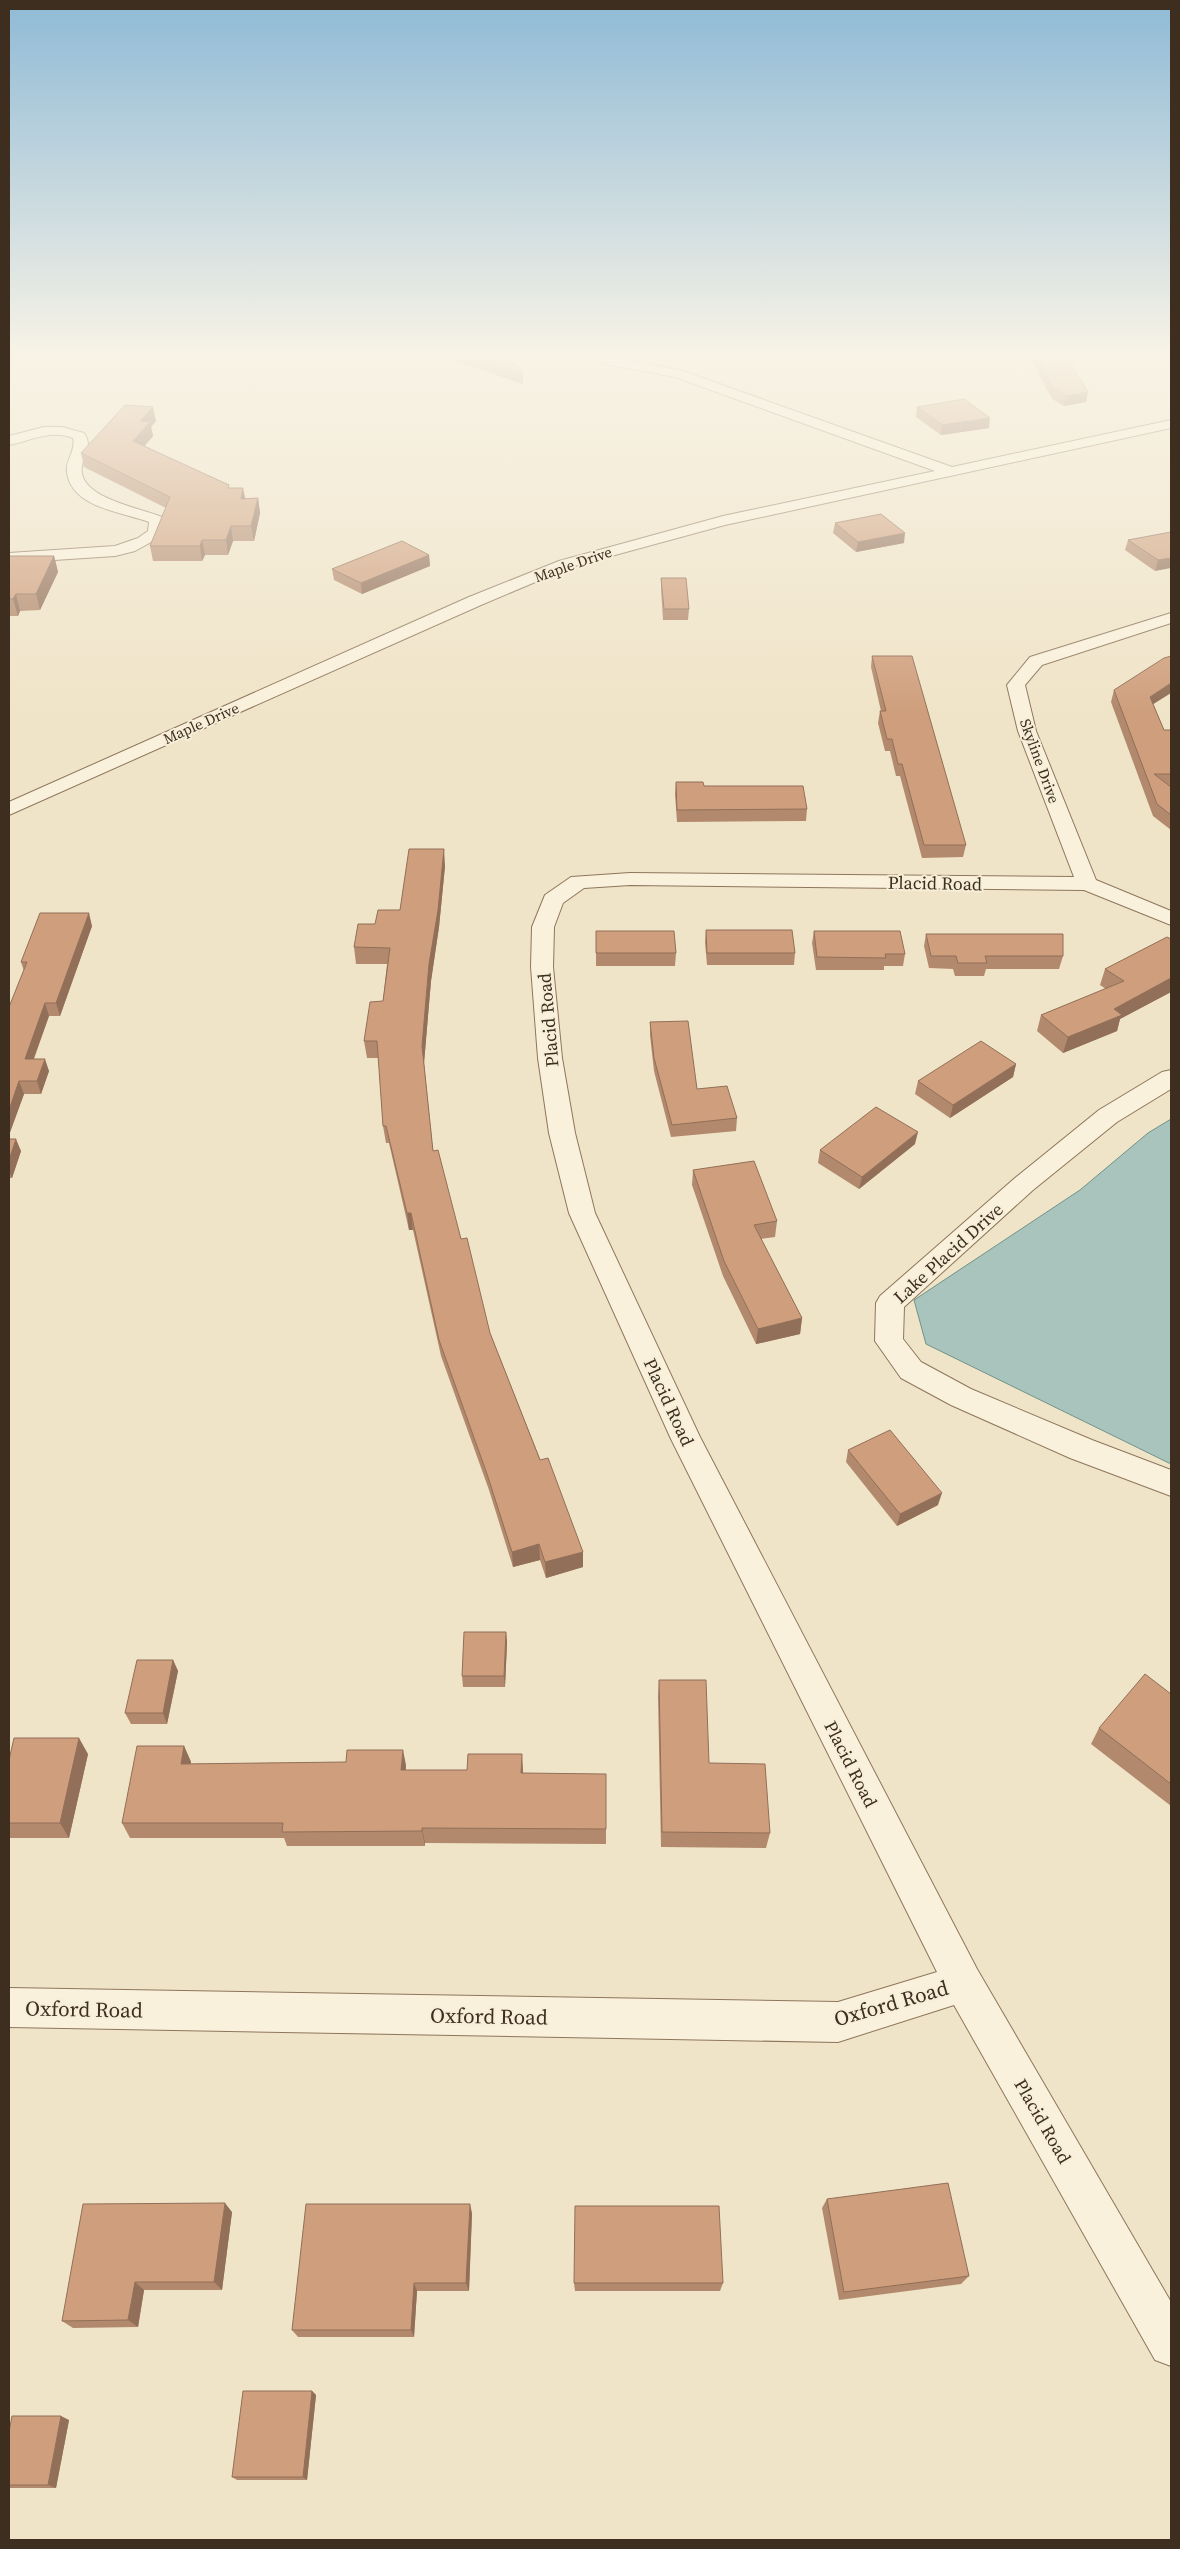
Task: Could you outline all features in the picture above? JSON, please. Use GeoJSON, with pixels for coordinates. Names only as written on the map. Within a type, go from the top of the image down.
{"type":"FeatureCollection","features":[{"type":"Feature","properties":{"kind":"street"},"geometry":{"type":"LineString","coordinates":[[9,558],[101,553],[127,549],[146,541],[156,533],[157,520],[142,513],[104,503],[87,494],[78,484],[75,473]]}},
{"type":"Feature","properties":{"kind":"street","name":"Maple Drive"},"geometry":{"type":"LineString","coordinates":[[9,809],[475,602],[565,564],[723,521],[946,473]]}},
{"type":"Feature","properties":{"kind":"street","name":"Skyline Drive"},"geometry":{"type":"LineString","coordinates":[[1087,884],[1027,731],[1016,685],[1036,661],[1171,618]]}},
{"type":"Feature","properties":{"kind":"street","name":"Placid Road"},"geometry":{"type":"LineString","coordinates":[[1087,884],[630,879],[580,882],[553,900],[543,927],[542,967],[550,1058],[562,1133],[582,1213],[686,1439],[963,1983],[1171,2344]]}},
{"type":"Feature","properties":{"kind":"street"},"geometry":{"type":"LineString","coordinates":[[1087,884],[1171,919]]}},
{"type":"Feature","properties":{"kind":"street","name":"Lake Placid Drive"},"geometry":{"type":"LineString","coordinates":[[1171,1078],[1108,1116],[1024,1184],[890,1303],[889,1342],[911,1370],[962,1397],[1082,1449],[1171,1483]]}},
{"type":"Feature","properties":{"kind":"street","name":"Oxford Road"},"geometry":{"type":"LineString","coordinates":[[9,2008],[838,2022],[963,1983]]}},
{"type":"Feature","properties":{"kind":"water"},"geometry":{"type":"Polygon","coordinates":[[[1171,1119],[1171,1464],[926,1344],[914,1300],[1080,1190],[1148,1133],[1171,1119]]]}},
{"type":"Feature","properties":{"kind":"building"},"geometry":{"type":"Polygon","coordinates":[[[121,473],[203,473],[229,485],[228,488],[243,488],[241,499],[258,498],[251,526],[231,526],[226,540],[202,540],[200,546],[150,546],[170,497],[121,473]]]}},
{"type":"Feature","properties":{"kind":"building"},"geometry":{"type":"Polygon","coordinates":[[[881,514],[905,533],[858,542],[835,523],[881,514]]]}},
{"type":"Feature","properties":{"kind":"building"},"geometry":{"type":"Polygon","coordinates":[[[1171,532],[1171,558],[1158,560],[1128,540],[1171,532]]]}},
{"type":"Feature","properties":{"kind":"building"},"geometry":{"type":"Polygon","coordinates":[[[402,541],[429,555],[361,583],[332,569],[402,541]]]}},
{"type":"Feature","properties":{"kind":"building"},"geometry":{"type":"Polygon","coordinates":[[[9,556],[54,556],[36,594],[16,594],[13,599],[9,599],[9,556]]]}},
{"type":"Feature","properties":{"kind":"building"},"geometry":{"type":"Polygon","coordinates":[[[661,578],[686,578],[689,609],[664,609],[661,578]]]}},
{"type":"Feature","properties":{"kind":"building"},"geometry":{"type":"Polygon","coordinates":[[[872,656],[912,656],[966,845],[924,845],[902,764],[898,764],[892,739],[887,739],[880,711],[886,711],[872,656]]]}},
{"type":"Feature","properties":{"kind":"building"},"geometry":{"type":"Polygon","coordinates":[[[1171,656],[1171,683],[1150,697],[1164,730],[1171,730],[1171,774],[1154,774],[1171,787],[1171,815],[1157,804],[1114,690],[1164,658],[1171,656]]]}},
{"type":"Feature","properties":{"kind":"building"},"geometry":{"type":"Polygon","coordinates":[[[676,782],[703,782],[704,786],[803,786],[807,809],[677,810],[676,782]]]}},
{"type":"Feature","properties":{"kind":"building"},"geometry":{"type":"Polygon","coordinates":[[[409,849],[444,849],[438,910],[429,964],[422,1046],[433,1151],[438,1150],[461,1239],[467,1238],[490,1333],[540,1460],[548,1458],[583,1552],[545,1562],[539,1544],[512,1552],[487,1474],[439,1340],[411,1213],[407,1213],[386,1126],[383,1126],[377,1041],[364,1041],[370,1002],[383,1001],[390,948],[354,947],[358,924],[375,924],[378,910],[400,910],[409,849]]]}},
{"type":"Feature","properties":{"kind":"building"},"geometry":{"type":"Polygon","coordinates":[[[40,913],[89,913],[56,1003],[45,1003],[25,1059],[45,1059],[37,1081],[19,1081],[9,1110],[9,1007],[27,962],[21,962],[40,913]]]}},
{"type":"Feature","properties":{"kind":"building"},"geometry":{"type":"Polygon","coordinates":[[[706,930],[792,930],[795,953],[707,953],[706,930]]]}},
{"type":"Feature","properties":{"kind":"building"},"geometry":{"type":"Polygon","coordinates":[[[596,931],[674,931],[676,953],[596,953],[596,931]]]}},
{"type":"Feature","properties":{"kind":"building"},"geometry":{"type":"Polygon","coordinates":[[[814,931],[900,931],[905,954],[885,954],[886,958],[817,957],[814,931]]]}},
{"type":"Feature","properties":{"kind":"building"},"geometry":{"type":"Polygon","coordinates":[[[926,934],[1063,934],[1063,956],[985,956],[987,963],[958,963],[956,956],[931,956],[926,934]]]}},
{"type":"Feature","properties":{"kind":"building"},"geometry":{"type":"Polygon","coordinates":[[[1167,937],[1171,939],[1171,978],[1114,1009],[1122,1015],[1068,1037],[1041,1015],[1124,981],[1105,969],[1167,937]]]}},
{"type":"Feature","properties":{"kind":"building"},"geometry":{"type":"Polygon","coordinates":[[[688,1021],[697,1089],[727,1086],[737,1118],[672,1125],[654,1058],[650,1022],[688,1021]]]}},
{"type":"Feature","properties":{"kind":"building"},"geometry":{"type":"Polygon","coordinates":[[[981,1041],[1016,1064],[953,1105],[918,1081],[981,1041]]]}},
{"type":"Feature","properties":{"kind":"building"},"geometry":{"type":"Polygon","coordinates":[[[876,1107],[918,1132],[862,1177],[820,1150],[876,1107]]]}},
{"type":"Feature","properties":{"kind":"building"},"geometry":{"type":"Polygon","coordinates":[[[9,1139],[16,1139],[9,1160],[9,1139]]]}},
{"type":"Feature","properties":{"kind":"building"},"geometry":{"type":"Polygon","coordinates":[[[754,1161],[777,1221],[754,1225],[802,1318],[758,1329],[724,1261],[693,1170],[754,1161]]]}},
{"type":"Feature","properties":{"kind":"building"},"geometry":{"type":"Polygon","coordinates":[[[890,1430],[942,1493],[900,1514],[848,1450],[890,1430]]]}},
{"type":"Feature","properties":{"kind":"building"},"geometry":{"type":"Polygon","coordinates":[[[464,1632],[506,1632],[504,1676],[462,1676],[464,1632]]]}},
{"type":"Feature","properties":{"kind":"building"},"geometry":{"type":"Polygon","coordinates":[[[137,1660],[173,1660],[163,1713],[125,1713],[137,1660]]]}},
{"type":"Feature","properties":{"kind":"building"},"geometry":{"type":"Polygon","coordinates":[[[1145,1674],[1171,1694],[1171,1784],[1099,1728],[1145,1674]]]}},
{"type":"Feature","properties":{"kind":"building"},"geometry":{"type":"Polygon","coordinates":[[[659,1680],[706,1680],[709,1763],[765,1764],[770,1833],[662,1832],[659,1680]]]}},
{"type":"Feature","properties":{"kind":"building"},"geometry":{"type":"Polygon","coordinates":[[[14,1738],[79,1738],[60,1823],[9,1823],[9,1760],[14,1738]]]}},
{"type":"Feature","properties":{"kind":"building"},"geometry":{"type":"Polygon","coordinates":[[[137,1746],[184,1746],[181,1764],[346,1762],[347,1750],[403,1750],[401,1770],[467,1770],[468,1754],[522,1754],[521,1773],[606,1774],[606,1829],[422,1828],[422,1831],[282,1832],[283,1823],[122,1823],[137,1746]]]}},
{"type":"Feature","properties":{"kind":"building"},"geometry":{"type":"Polygon","coordinates":[[[948,2183],[969,2276],[844,2292],[827,2199],[948,2183]]]}},
{"type":"Feature","properties":{"kind":"building"},"geometry":{"type":"Polygon","coordinates":[[[225,2203],[214,2282],[135,2282],[128,2320],[62,2321],[83,2204],[225,2203]]]}},
{"type":"Feature","properties":{"kind":"building"},"geometry":{"type":"Polygon","coordinates":[[[306,2204],[470,2204],[466,2283],[414,2283],[411,2330],[292,2330],[306,2204]]]}},
{"type":"Feature","properties":{"kind":"building"},"geometry":{"type":"Polygon","coordinates":[[[575,2206],[719,2206],[723,2283],[574,2283],[575,2206]]]}},
{"type":"Feature","properties":{"kind":"building"},"geometry":{"type":"Polygon","coordinates":[[[243,2391],[312,2391],[303,2477],[232,2477],[243,2391]]]}},
{"type":"Feature","properties":{"kind":"building"},"geometry":{"type":"Polygon","coordinates":[[[12,2416],[61,2416],[48,2485],[9,2485],[9,2432],[12,2416]]]}}]}
